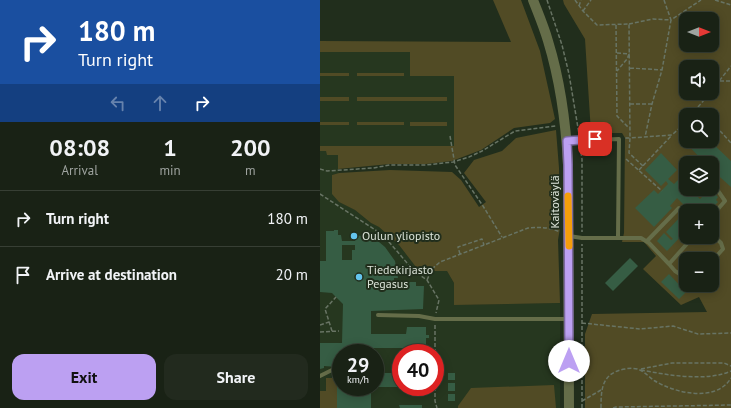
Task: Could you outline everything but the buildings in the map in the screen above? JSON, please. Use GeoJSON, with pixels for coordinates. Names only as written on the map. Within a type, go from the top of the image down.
{"type":"FeatureCollection","features":[{"type":"Feature","properties":{"kind":"street","name":"Kaitoväylä"},"geometry":{"type":"LineString","coordinates":[[533,0],[550,48],[560,95],[567,141],[569,408]]}},
{"type":"Feature","properties":{"kind":"lane"},"geometry":{"type":"LineString","coordinates":[[567,141],[619,139],[618,237]]}},
{"type":"Feature","properties":{"kind":"lane"},"geometry":{"type":"LineString","coordinates":[[719,192],[725,201],[719,208]]}},
{"type":"Feature","properties":{"kind":"lane"},"geometry":{"type":"LineString","coordinates":[[647,241],[679,208]]}},
{"type":"Feature","properties":{"kind":"lane"},"geometry":{"type":"LineString","coordinates":[[568,236],[582,238],[641,238],[647,241],[679,274]]}},
{"type":"Feature","properties":{"kind":"lane"},"geometry":{"type":"LineString","coordinates":[[719,241],[723,249],[719,253]]}},
{"type":"Feature","properties":{"kind":"lane"},"geometry":{"type":"LineString","coordinates":[[669,264],[687,244]]}},
{"type":"Feature","properties":{"kind":"lane"},"geometry":{"type":"LineString","coordinates":[[378,315],[419,316],[434,319],[569,319]]}},
{"type":"Feature","properties":{"kind":"lane"},"geometry":{"type":"LineString","coordinates":[[320,376],[332,370]]}},
{"type":"Feature","properties":{"kind":"path"},"geometry":{"type":"LineString","coordinates":[[575,0],[583,11],[597,25],[616,26],[653,19],[671,20],[701,0]]}},
{"type":"Feature","properties":{"kind":"path"},"geometry":{"type":"LineString","coordinates":[[579,6],[581,0]]}},
{"type":"Feature","properties":{"kind":"path"},"geometry":{"type":"LineString","coordinates":[[583,11],[591,0]]}},
{"type":"Feature","properties":{"kind":"path"},"geometry":{"type":"LineString","coordinates":[[645,137],[652,104],[662,70],[671,20],[664,0]]}},
{"type":"Feature","properties":{"kind":"path"},"geometry":{"type":"LineString","coordinates":[[715,0],[731,5]]}},
{"type":"Feature","properties":{"kind":"path"},"geometry":{"type":"LineString","coordinates":[[629,24],[629,153],[643,166]]}},
{"type":"Feature","properties":{"kind":"path"},"geometry":{"type":"LineString","coordinates":[[616,26],[617,116],[629,128]]}},
{"type":"Feature","properties":{"kind":"path"},"geometry":{"type":"LineString","coordinates":[[616,53],[629,54]]}},
{"type":"Feature","properties":{"kind":"path"},"geometry":{"type":"LineString","coordinates":[[617,70],[627,59],[629,54]]}},
{"type":"Feature","properties":{"kind":"path"},"geometry":{"type":"LineString","coordinates":[[720,81],[731,66]]}},
{"type":"Feature","properties":{"kind":"path"},"geometry":{"type":"LineString","coordinates":[[630,68],[662,70]]}},
{"type":"Feature","properties":{"kind":"path"},"geometry":{"type":"LineString","coordinates":[[720,81],[731,81]]}},
{"type":"Feature","properties":{"kind":"path"},"geometry":{"type":"LineString","coordinates":[[698,107],[704,100]]}},
{"type":"Feature","properties":{"kind":"path"},"geometry":{"type":"LineString","coordinates":[[629,104],[652,104]]}},
{"type":"Feature","properties":{"kind":"path"},"geometry":{"type":"LineString","coordinates":[[320,169],[374,168],[390,165],[426,165],[453,162],[482,151],[515,131],[545,127]]}},
{"type":"Feature","properties":{"kind":"path"},"geometry":{"type":"LineString","coordinates":[[638,171],[679,128]]}},
{"type":"Feature","properties":{"kind":"path"},"geometry":{"type":"LineString","coordinates":[[719,130],[731,143]]}},
{"type":"Feature","properties":{"kind":"path"},"geometry":{"type":"LineString","coordinates":[[622,138],[672,135]]}},
{"type":"Feature","properties":{"kind":"path"},"geometry":{"type":"LineString","coordinates":[[450,136],[453,162],[502,237]]}},
{"type":"Feature","properties":{"kind":"path"},"geometry":{"type":"LineString","coordinates":[[619,155],[662,191]]}},
{"type":"Feature","properties":{"kind":"path"},"geometry":{"type":"LineString","coordinates":[[320,194],[383,235],[414,271],[427,280],[432,269],[440,262],[528,228],[542,226],[552,228],[568,236]]}},
{"type":"Feature","properties":{"kind":"path"},"geometry":{"type":"LineString","coordinates":[[460,254],[458,247],[482,239],[484,246]]}},
{"type":"Feature","properties":{"kind":"path"},"geometry":{"type":"LineString","coordinates":[[332,331],[325,309],[336,297]]}},
{"type":"Feature","properties":{"kind":"path"},"geometry":{"type":"LineString","coordinates":[[320,325],[329,322]]}},
{"type":"Feature","properties":{"kind":"path"},"geometry":{"type":"LineString","coordinates":[[582,323],[640,330],[673,326],[698,334],[731,333]]}},
{"type":"Feature","properties":{"kind":"path"},"geometry":{"type":"LineString","coordinates":[[320,332],[339,331]]}},
{"type":"Feature","properties":{"kind":"path"},"geometry":{"type":"LineString","coordinates":[[640,369],[672,363],[724,363],[731,366]]}},
{"type":"Feature","properties":{"kind":"path"},"geometry":{"type":"LineString","coordinates":[[601,408],[601,390],[607,378],[616,370],[629,368],[640,369],[663,375],[692,376],[712,376],[731,371]]}},
{"type":"Feature","properties":{"kind":"path"},"geometry":{"type":"LineString","coordinates":[[640,369],[655,381],[672,389],[686,393],[699,394],[715,391],[722,388],[731,378]]}},
{"type":"Feature","properties":{"kind":"path"},"geometry":{"type":"LineString","coordinates":[[582,401],[601,390]]}},
{"type":"Feature","properties":{"kind":"path"},"geometry":{"type":"LineString","coordinates":[[435,396],[437,408]]}},
{"type":"Feature","properties":{"kind":"path"},"geometry":{"type":"LineString","coordinates":[[613,408],[731,405]]}},
{"type":"Feature","properties":{"kind":"shaded area"},"geometry":{"type":"Polygon","coordinates":[[[493,0],[521,0],[540,51],[555,119],[550,123],[514,128],[481,150],[452,161],[426,164],[390,164],[338,169],[338,155],[327,155],[326,151],[320,151],[320,146],[454,146],[454,76],[410,76],[410,52],[320,52],[320,41],[511,42],[493,0]]]}},
{"type":"Feature","properties":{"kind":"shaded area"},"geometry":{"type":"Polygon","coordinates":[[[563,0],[731,0],[731,408],[585,408],[585,334],[592,314],[707,312],[699,297],[681,305],[643,269],[656,256],[644,242],[622,242],[624,233],[625,138],[622,133],[591,133],[585,39],[563,0]]]}},
{"type":"Feature","properties":{"kind":"shaded area","name":"Oulun yliopisto"},"geometry":{"type":"Polygon","coordinates":[[[320,52],[410,52],[410,76],[454,76],[454,146],[338,146],[339,173],[332,175],[339,202],[355,210],[371,223],[379,227],[399,245],[419,271],[447,271],[454,283],[454,305],[560,303],[560,408],[320,408],[320,52]]]}},
{"type":"Feature","properties":{"kind":"shaded area"},"geometry":{"type":"Polygon","coordinates":[[[320,73],[349,73],[349,76],[320,76],[320,73]]]}},
{"type":"Feature","properties":{"kind":"shaded area"},"geometry":{"type":"Polygon","coordinates":[[[357,73],[404,73],[404,76],[357,76],[357,73]]]}},
{"type":"Feature","properties":{"kind":"shaded area"},"geometry":{"type":"Polygon","coordinates":[[[320,97],[349,97],[349,101],[320,101],[320,97]]]}},
{"type":"Feature","properties":{"kind":"shaded area"},"geometry":{"type":"Polygon","coordinates":[[[357,97],[447,97],[447,101],[357,101],[357,97]]]}},
{"type":"Feature","properties":{"kind":"shaded area"},"geometry":{"type":"Polygon","coordinates":[[[320,122],[349,122],[349,125],[320,125],[320,122]]]}},
{"type":"Feature","properties":{"kind":"shaded area"},"geometry":{"type":"Polygon","coordinates":[[[357,122],[404,122],[404,125],[357,125],[357,122]]]}},
{"type":"Feature","properties":{"kind":"shaded area"},"geometry":{"type":"Polygon","coordinates":[[[410,122],[447,122],[447,126],[410,126],[410,122]]]}},
{"type":"Feature","properties":{"kind":"shaded area"},"geometry":{"type":"Polygon","coordinates":[[[556,130],[559,168],[560,228],[558,240],[560,303],[454,305],[454,283],[447,271],[419,271],[399,245],[379,227],[371,223],[355,210],[339,202],[332,194],[332,175],[339,173],[390,170],[452,172],[461,180],[479,207],[486,202],[464,173],[474,160],[502,151],[516,138],[556,130]]]}},
{"type":"Feature","properties":{"kind":"shaded area"},"geometry":{"type":"Polygon","coordinates":[[[326,378],[332,378],[332,396],[337,396],[337,408],[320,408],[320,391],[326,391],[326,378]]]}},
{"type":"Feature","properties":{"kind":"shaded area"},"geometry":{"type":"Polygon","coordinates":[[[554,385],[556,408],[458,408],[471,388],[554,385]]]}},
{"type":"Feature","properties":{"kind":"slow traffic"},"geometry":{"type":"LineString","coordinates":[[568,196],[569,246]]}},
{"type":"Feature","properties":{"kind":"place","name":"Oulun yliopisto"},"geometry":{"type":"Point","coordinates":[354,236]}},
{"type":"Feature","properties":{"kind":"place","name":"Tiedekirjasto Pegasus"},"geometry":{"type":"Point","coordinates":[359,277]}},
{"type":"Feature","properties":{"kind":"route"},"geometry":{"type":"LineString","coordinates":[[569,361],[567,141],[595,139]]}}]}
